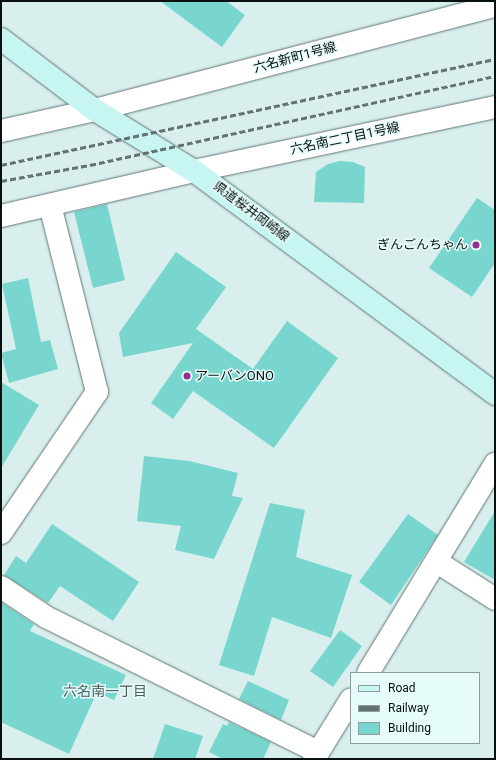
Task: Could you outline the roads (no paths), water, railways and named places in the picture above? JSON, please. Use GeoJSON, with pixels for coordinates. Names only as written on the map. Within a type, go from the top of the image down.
{"type":"FeatureCollection","features":[{"type":"Feature","properties":{"kind":"main road","name":"県道桜井岡崎線"},"geometry":{"type":"LineString","coordinates":[[1,39],[96,110],[194,171],[495,394]]}},
{"type":"Feature","properties":{"kind":"street","name":"六名新町1号線"},"geometry":{"type":"LineString","coordinates":[[1,131],[96,110],[495,6]]}},
{"type":"Feature","properties":{"kind":"street","name":"六名南二丁目1号線"},"geometry":{"type":"LineString","coordinates":[[1,216],[194,171],[495,107]]}},
{"type":"Feature","properties":{"kind":"street"},"geometry":{"type":"LineString","coordinates":[[1,533],[97,392],[50,205]]}},
{"type":"Feature","properties":{"kind":"street"},"geometry":{"type":"LineString","coordinates":[[369,672],[437,562],[495,464]]}},
{"type":"Feature","properties":{"kind":"street"},"geometry":{"type":"LineString","coordinates":[[437,562],[495,599]]}},
{"type":"Feature","properties":{"kind":"street"},"geometry":{"type":"LineString","coordinates":[[1,587],[46,617],[316,756],[350,701]]}},
{"type":"Feature","properties":{"kind":"railway"},"geometry":{"type":"LineString","coordinates":[[1,165],[495,59]]}},
{"type":"Feature","properties":{"kind":"railway"},"geometry":{"type":"LineString","coordinates":[[1,181],[90,165],[495,76]]}},
{"type":"Feature","properties":{"kind":"place","name":"ぎんごんちゃん"},"geometry":{"type":"Point","coordinates":[476,245]}},
{"type":"Feature","properties":{"kind":"place","name":"アーバンONO"},"geometry":{"type":"Point","coordinates":[187,376]}},
{"type":"Feature","properties":{"kind":"district","name":"六名南一丁目"},"geometry":{"type":"Point","coordinates":[105,691]}}]}
